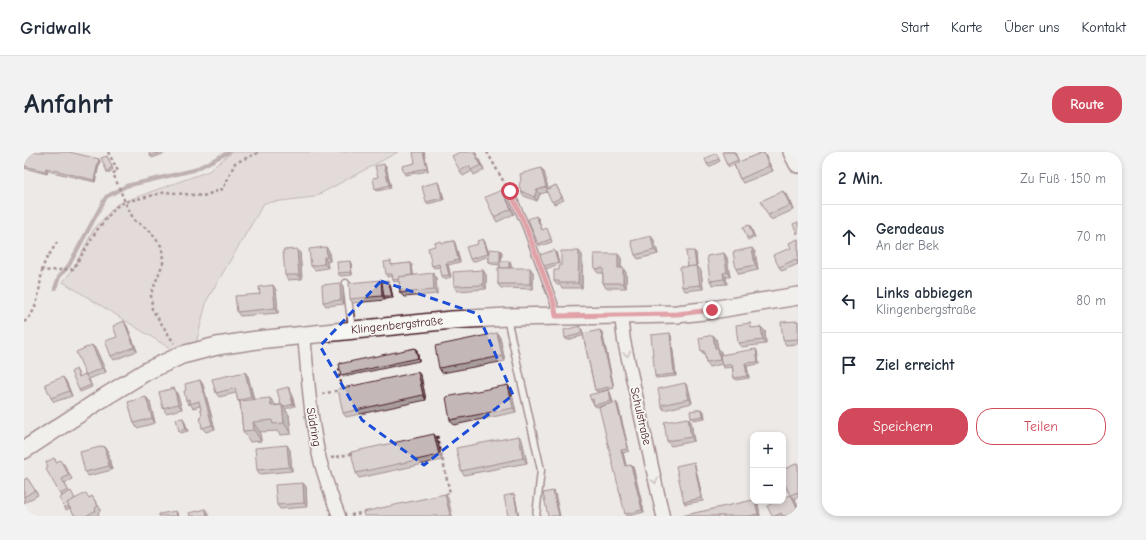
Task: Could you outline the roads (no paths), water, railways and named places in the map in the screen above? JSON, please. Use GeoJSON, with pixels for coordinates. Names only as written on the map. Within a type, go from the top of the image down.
{"type":"FeatureCollection","features":[{"type":"Feature","properties":{"kind":"street"},"geometry":{"type":"LineString","coordinates":[[792,152],[798,164]]}},
{"type":"Feature","properties":{"kind":"street","name":"Klingenbergstraße"},"geometry":{"type":"LineString","coordinates":[[24,450],[147,371],[182,355],[224,345],[352,330],[507,316],[621,316],[677,314],[798,296]]}},
{"type":"Feature","properties":{"kind":"street","name":"Schulstraße"},"geometry":{"type":"LineString","coordinates":[[621,316],[624,341],[663,516]]}},
{"type":"Feature","properties":{"kind":"street","name":"Südring"},"geometry":{"type":"LineString","coordinates":[[304,335],[312,420],[320,460],[339,516]]}},
{"type":"Feature","properties":{"kind":"lane"},"geometry":{"type":"LineString","coordinates":[[510,191],[526,227],[554,303],[556,316]]}},
{"type":"Feature","properties":{"kind":"lane"},"geometry":{"type":"LineString","coordinates":[[346,282],[352,330]]}},
{"type":"Feature","properties":{"kind":"lane"},"geometry":{"type":"LineString","coordinates":[[507,316],[541,470],[536,516]]}},
{"type":"Feature","properties":{"kind":"waterway"},"geometry":{"type":"LineString","coordinates":[[55,288],[59,277],[69,265],[106,197],[126,186],[194,170],[229,152]]}}]}
